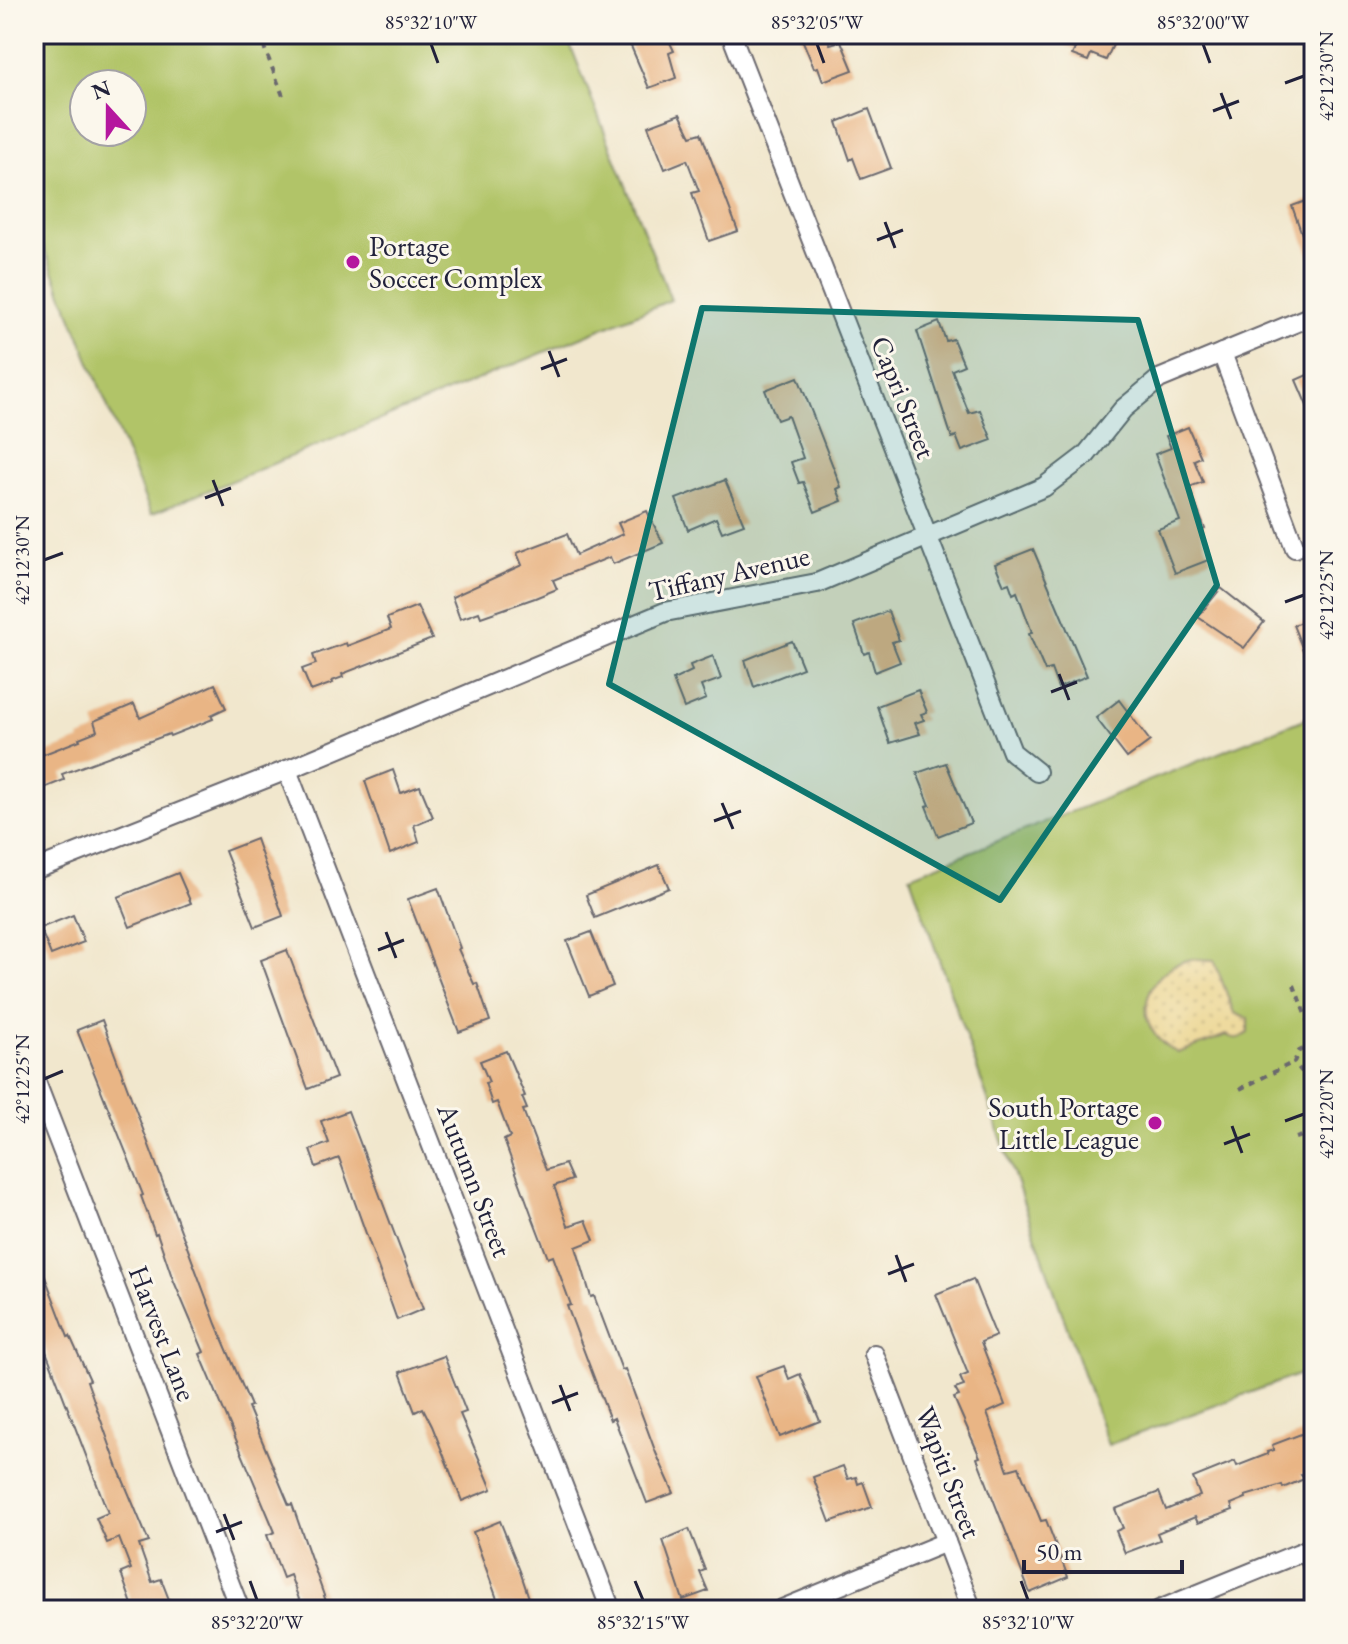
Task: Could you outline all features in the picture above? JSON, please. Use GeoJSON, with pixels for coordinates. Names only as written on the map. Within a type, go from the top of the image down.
{"type":"FeatureCollection","features":[{"type":"Feature","properties":{"kind":"street","name":"Capri Street"},"geometry":{"type":"LineString","coordinates":[[731,34],[1012,752],[1037,772]]}},
{"type":"Feature","properties":{"kind":"street","name":"Tiffany Avenue"},"geometry":{"type":"LineString","coordinates":[[34,870],[287,770],[665,612],[817,583],[1044,487],[1086,455],[1123,409],[1159,379],[1314,315]]}},
{"type":"Feature","properties":{"kind":"street"},"geometry":{"type":"LineString","coordinates":[[1222,353],[1295,548]]}},
{"type":"Feature","properties":{"kind":"street","name":"Autumn Street"},"geometry":{"type":"LineString","coordinates":[[287,770],[611,1610]]}},
{"type":"Feature","properties":{"kind":"street","name":"Harvest Lane"},"geometry":{"type":"LineString","coordinates":[[34,1077],[240,1610]]}},
{"type":"Feature","properties":{"kind":"street","name":"Wapiti Street"},"geometry":{"type":"LineString","coordinates":[[874,1354],[972,1610]]}},
{"type":"Feature","properties":{"kind":"street"},"geometry":{"type":"LineString","coordinates":[[780,1610],[946,1542]]}},
{"type":"Feature","properties":{"kind":"street"},"geometry":{"type":"LineString","coordinates":[[1159,1610],[1310,1548],[1314,1569]]}},
{"type":"Feature","properties":{"kind":"path"},"geometry":{"type":"LineString","coordinates":[[259,34],[285,101]]}},
{"type":"Feature","properties":{"kind":"path"},"geometry":{"type":"LineString","coordinates":[[1240,1089],[1294,1062],[1299,1051],[1314,1041],[1294,985]]}},
{"type":"Feature","properties":{"kind":"path"},"geometry":{"type":"LineString","coordinates":[[1294,1062],[1301,1071],[1314,1066]]}},
{"type":"Feature","properties":{"kind":"path"},"geometry":{"type":"LineString","coordinates":[[1296,1138],[1314,1132]]}},
{"type":"Feature","properties":{"kind":"highlighted area"},"geometry":{"type":"Polygon","coordinates":[[[702,308],[1138,320],[1217,585],[1000,900],[609,684],[702,308]]]}},
{"type":"Feature","properties":{"kind":"green space","name":"Portage Soccer Complex"},"geometry":{"type":"Polygon","coordinates":[[[34,34],[566,34],[671,300],[151,514],[34,224],[34,34]]]}},
{"type":"Feature","properties":{"kind":"green space","name":"South Portage Little League"},"geometry":{"type":"Polygon","coordinates":[[[1314,715],[1314,1369],[1108,1445],[910,876],[1314,715]]]}},
{"type":"Feature","properties":{"kind":"sand"},"geometry":{"type":"Polygon","coordinates":[[[1192,959],[1214,960],[1234,1013],[1248,1019],[1248,1033],[1237,1038],[1226,1035],[1178,1053],[1162,1043],[1152,1030],[1147,1016],[1147,1001],[1161,975],[1175,965],[1192,959]]]}},
{"type":"Feature","properties":{"kind":"building"},"geometry":{"type":"Polygon","coordinates":[[[656,34],[666,34],[674,51],[669,53],[676,78],[649,88],[630,44],[656,34]]]}},
{"type":"Feature","properties":{"kind":"building"},"geometry":{"type":"Polygon","coordinates":[[[800,34],[826,34],[830,44],[841,41],[853,70],[823,81],[800,34]]]}},
{"type":"Feature","properties":{"kind":"building"},"geometry":{"type":"Polygon","coordinates":[[[1040,34],[1118,34],[1106,60],[1091,54],[1088,61],[1072,55],[1075,49],[1040,34]]]}},
{"type":"Feature","properties":{"kind":"building"},"geometry":{"type":"Polygon","coordinates":[[[869,109],[891,168],[861,179],[853,158],[850,160],[837,122],[869,109]]]}},
{"type":"Feature","properties":{"kind":"building"},"geometry":{"type":"Polygon","coordinates":[[[680,114],[691,136],[701,133],[738,231],[709,241],[692,193],[699,191],[687,160],[665,169],[648,126],[680,114]]]}},
{"type":"Feature","properties":{"kind":"building"},"geometry":{"type":"Polygon","coordinates":[[[1314,198],[1314,262],[1312,262],[1292,206],[1314,198]]]}},
{"type":"Feature","properties":{"kind":"building"},"geometry":{"type":"Polygon","coordinates":[[[939,322],[946,341],[953,339],[964,365],[952,370],[969,413],[980,410],[992,440],[962,451],[956,436],[952,438],[917,331],[939,322]]]}},
{"type":"Feature","properties":{"kind":"building"},"geometry":{"type":"Polygon","coordinates":[[[1314,372],[1314,422],[1296,380],[1314,372]]]}},
{"type":"Feature","properties":{"kind":"building"},"geometry":{"type":"Polygon","coordinates":[[[798,377],[841,487],[837,489],[842,501],[815,512],[791,462],[803,458],[788,416],[777,420],[765,390],[798,377]]]}},
{"type":"Feature","properties":{"kind":"building"},"geometry":{"type":"Polygon","coordinates":[[[1188,427],[1201,457],[1194,460],[1203,482],[1189,487],[1205,529],[1201,531],[1211,559],[1175,573],[1158,529],[1180,521],[1155,454],[1171,448],[1166,436],[1188,427]]]}},
{"type":"Feature","properties":{"kind":"building"},"geometry":{"type":"Polygon","coordinates":[[[725,480],[744,524],[722,532],[716,518],[688,530],[676,499],[725,480]]]}},
{"type":"Feature","properties":{"kind":"building"},"geometry":{"type":"Polygon","coordinates":[[[647,511],[663,543],[613,564],[610,557],[553,580],[557,589],[535,598],[481,617],[479,612],[460,619],[452,597],[522,565],[517,553],[567,534],[576,555],[623,534],[618,523],[647,511]]]}},
{"type":"Feature","properties":{"kind":"building"},"geometry":{"type":"Polygon","coordinates":[[[1033,549],[1087,676],[1058,688],[1051,669],[1045,671],[1029,634],[1032,632],[1017,592],[1013,594],[1009,583],[1004,585],[995,564],[1033,549]]]}},
{"type":"Feature","properties":{"kind":"building"},"geometry":{"type":"Polygon","coordinates":[[[1221,588],[1264,622],[1244,648],[1198,617],[1221,588]]]}},
{"type":"Feature","properties":{"kind":"building"},"geometry":{"type":"Polygon","coordinates":[[[417,606],[432,639],[342,674],[343,677],[333,683],[311,691],[302,669],[316,664],[313,655],[391,629],[387,618],[417,606]]]}},
{"type":"Feature","properties":{"kind":"building"},"geometry":{"type":"Polygon","coordinates":[[[888,611],[899,640],[892,642],[900,662],[875,672],[869,652],[864,654],[854,624],[888,611]]]}},
{"type":"Feature","properties":{"kind":"building"},"geometry":{"type":"Polygon","coordinates":[[[1314,617],[1314,675],[1313,675],[1293,625],[1314,617]]]}},
{"type":"Feature","properties":{"kind":"building"},"geometry":{"type":"Polygon","coordinates":[[[792,641],[803,668],[754,687],[745,660],[792,641]]]}},
{"type":"Feature","properties":{"kind":"building"},"geometry":{"type":"Polygon","coordinates":[[[713,656],[721,679],[701,686],[706,699],[684,708],[673,680],[692,671],[690,665],[713,656]]]}},
{"type":"Feature","properties":{"kind":"building"},"geometry":{"type":"Polygon","coordinates":[[[215,684],[226,708],[211,715],[213,719],[62,774],[64,780],[34,792],[34,758],[97,731],[94,721],[134,704],[140,718],[215,684]]]}},
{"type":"Feature","properties":{"kind":"building"},"geometry":{"type":"Polygon","coordinates":[[[918,690],[927,712],[921,714],[924,720],[915,723],[920,734],[890,743],[877,706],[918,690]]]}},
{"type":"Feature","properties":{"kind":"building"},"geometry":{"type":"Polygon","coordinates":[[[1119,700],[1150,741],[1127,758],[1096,718],[1119,700]]]}},
{"type":"Feature","properties":{"kind":"building"},"geometry":{"type":"Polygon","coordinates":[[[946,763],[971,823],[938,836],[917,773],[946,763]]]}},
{"type":"Feature","properties":{"kind":"building"},"geometry":{"type":"Polygon","coordinates":[[[393,770],[401,793],[420,786],[433,817],[414,825],[419,842],[390,854],[365,781],[393,770]]]}},
{"type":"Feature","properties":{"kind":"building"},"geometry":{"type":"Polygon","coordinates":[[[256,839],[283,916],[255,927],[225,851],[256,839]]]}},
{"type":"Feature","properties":{"kind":"building"},"geometry":{"type":"Polygon","coordinates":[[[659,865],[669,888],[595,918],[586,895],[659,865]]]}},
{"type":"Feature","properties":{"kind":"building"},"geometry":{"type":"Polygon","coordinates":[[[178,873],[191,903],[130,927],[118,897],[178,873]]]}},
{"type":"Feature","properties":{"kind":"building"},"geometry":{"type":"Polygon","coordinates":[[[438,888],[458,949],[474,984],[477,983],[490,1021],[459,1032],[408,899],[438,888]]]}},
{"type":"Feature","properties":{"kind":"building"},"geometry":{"type":"Polygon","coordinates":[[[73,915],[84,942],[51,955],[40,928],[73,915]]]}},
{"type":"Feature","properties":{"kind":"building"},"geometry":{"type":"Polygon","coordinates":[[[591,932],[613,986],[589,996],[567,941],[591,932]]]}},
{"type":"Feature","properties":{"kind":"building"},"geometry":{"type":"Polygon","coordinates":[[[287,950],[336,1078],[308,1089],[261,960],[287,950]]]}},
{"type":"Feature","properties":{"kind":"building"},"geometry":{"type":"Polygon","coordinates":[[[102,1020],[216,1324],[251,1406],[248,1407],[289,1505],[292,1504],[329,1610],[303,1610],[290,1575],[283,1578],[267,1535],[275,1532],[200,1354],[204,1352],[77,1030],[102,1020]]]}},
{"type":"Feature","properties":{"kind":"building"},"geometry":{"type":"Polygon","coordinates":[[[506,1051],[525,1096],[522,1097],[527,1109],[523,1110],[546,1170],[565,1164],[572,1180],[554,1186],[568,1226],[586,1220],[594,1240],[576,1247],[591,1297],[594,1296],[622,1370],[625,1369],[674,1493],[647,1503],[614,1418],[610,1420],[567,1306],[571,1305],[553,1256],[548,1258],[504,1140],[510,1137],[497,1102],[492,1104],[485,1083],[489,1082],[480,1061],[506,1051]]]}},
{"type":"Feature","properties":{"kind":"building"},"geometry":{"type":"Polygon","coordinates":[[[348,1111],[423,1309],[397,1320],[339,1158],[316,1167],[310,1150],[329,1143],[321,1121],[348,1111]]]}},
{"type":"Feature","properties":{"kind":"building"},"geometry":{"type":"Polygon","coordinates":[[[34,1248],[68,1337],[90,1380],[87,1381],[118,1468],[149,1542],[139,1545],[152,1582],[161,1579],[173,1610],[134,1610],[121,1573],[131,1569],[119,1538],[107,1543],[96,1518],[108,1513],[34,1320],[34,1248]]]}},
{"type":"Feature","properties":{"kind":"building"},"geometry":{"type":"Polygon","coordinates":[[[973,1279],[996,1336],[981,1342],[1005,1405],[987,1413],[1008,1470],[1019,1467],[1041,1521],[1046,1520],[1068,1577],[1030,1593],[977,1458],[980,1457],[954,1398],[959,1396],[955,1389],[964,1386],[960,1377],[968,1374],[936,1294],[973,1279]]]}},
{"type":"Feature","properties":{"kind":"building"},"geometry":{"type":"Polygon","coordinates":[[[444,1356],[466,1412],[460,1414],[492,1489],[462,1501],[432,1426],[423,1408],[415,1412],[400,1372],[444,1356]]]}},
{"type":"Feature","properties":{"kind":"building"},"geometry":{"type":"Polygon","coordinates":[[[784,1366],[789,1379],[800,1374],[820,1421],[780,1437],[756,1376],[784,1366]]]}},
{"type":"Feature","properties":{"kind":"building"},"geometry":{"type":"Polygon","coordinates":[[[1309,1431],[1314,1442],[1314,1470],[1301,1475],[1304,1479],[1283,1488],[1282,1485],[1245,1496],[1231,1504],[1233,1510],[1198,1523],[1195,1517],[1157,1533],[1160,1540],[1125,1553],[1116,1531],[1123,1528],[1115,1509],[1159,1492],[1166,1510],[1200,1496],[1193,1478],[1235,1461],[1237,1466],[1268,1454],[1274,1450],[1272,1445],[1309,1431]]]}},
{"type":"Feature","properties":{"kind":"building"},"geometry":{"type":"Polygon","coordinates":[[[843,1466],[848,1479],[856,1477],[858,1484],[863,1482],[872,1507],[830,1522],[813,1477],[843,1466]]]}},
{"type":"Feature","properties":{"kind":"building"},"geometry":{"type":"Polygon","coordinates":[[[500,1521],[533,1610],[501,1610],[473,1532],[500,1521]]]}},
{"type":"Feature","properties":{"kind":"building"},"geometry":{"type":"Polygon","coordinates":[[[689,1529],[705,1570],[700,1572],[708,1591],[683,1600],[663,1540],[689,1529]]]}},
{"type":"Feature","properties":{"kind":"place","name":"Portage Soccer Complex"},"geometry":{"type":"Point","coordinates":[353,262]}},
{"type":"Feature","properties":{"kind":"place","name":"South Portage Little League"},"geometry":{"type":"Point","coordinates":[1155,1123]}}]}
